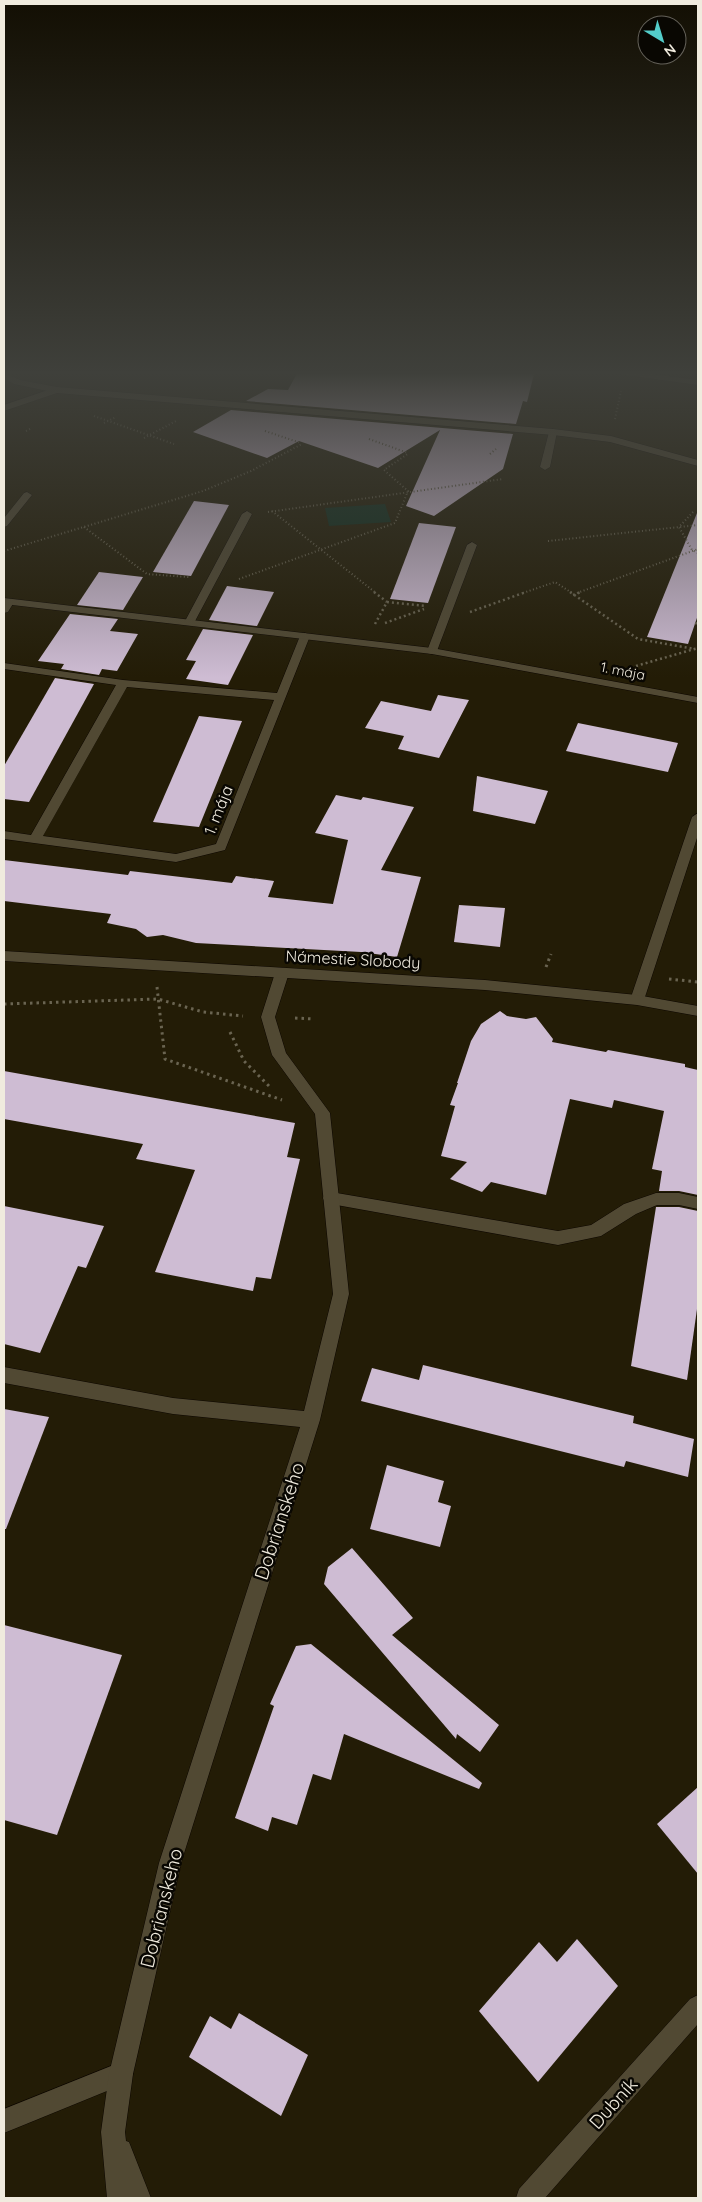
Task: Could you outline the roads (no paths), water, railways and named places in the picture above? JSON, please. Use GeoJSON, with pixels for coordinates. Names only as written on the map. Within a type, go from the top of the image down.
{"type":"FeatureCollection","features":[{"type":"Feature","properties":{"kind":"street"},"geometry":{"type":"LineString","coordinates":[[4,524],[27,495]]}},
{"type":"Feature","properties":{"kind":"street"},"geometry":{"type":"LineString","coordinates":[[189,623],[247,514]]}},
{"type":"Feature","properties":{"kind":"street"},"geometry":{"type":"LineString","coordinates":[[432,651],[472,545]]}},
{"type":"Feature","properties":{"kind":"street","name":"1. mája"},"geometry":{"type":"LineString","coordinates":[[5,604],[432,651],[698,700]]}},
{"type":"Feature","properties":{"kind":"street","name":"1. mája"},"geometry":{"type":"LineString","coordinates":[[4,835],[176,858],[221,847],[305,636]]}},
{"type":"Feature","properties":{"kind":"street"},"geometry":{"type":"LineString","coordinates":[[4,666],[123,683],[280,697]]}},
{"type":"Feature","properties":{"kind":"street"},"geometry":{"type":"LineString","coordinates":[[34,839],[123,683]]}},
{"type":"Feature","properties":{"kind":"street"},"geometry":{"type":"LineString","coordinates":[[637,1000],[698,817]]}},
{"type":"Feature","properties":{"kind":"street","name":"Námestie Slobody"},"geometry":{"type":"LineString","coordinates":[[4,956],[485,985],[637,1000],[698,1011]]}},
{"type":"Feature","properties":{"kind":"street","name":"Dobrianskeho"},"geometry":{"type":"LineString","coordinates":[[119,2198],[113,2132],[120,2074],[170,1863],[311,1420],[341,1294],[322,1112],[279,1055],[270,1028],[268,1017],[282,973]]}},
{"type":"Feature","properties":{"kind":"street"},"geometry":{"type":"LineString","coordinates":[[331,1198],[558,1238],[595,1231],[630,1210],[656,1199],[679,1199],[698,1204]]}},
{"type":"Feature","properties":{"kind":"street"},"geometry":{"type":"LineString","coordinates":[[4,1376],[173,1406],[311,1420]]}},
{"type":"Feature","properties":{"kind":"street","name":"Dubník"},"geometry":{"type":"LineString","coordinates":[[528,2198],[698,2007]]}},
{"type":"Feature","properties":{"kind":"street"},"geometry":{"type":"LineString","coordinates":[[4,2121],[120,2074]]}},
{"type":"Feature","properties":{"kind":"street"},"geometry":{"type":"LineString","coordinates":[[113,2132],[138,2198]]}}]}
